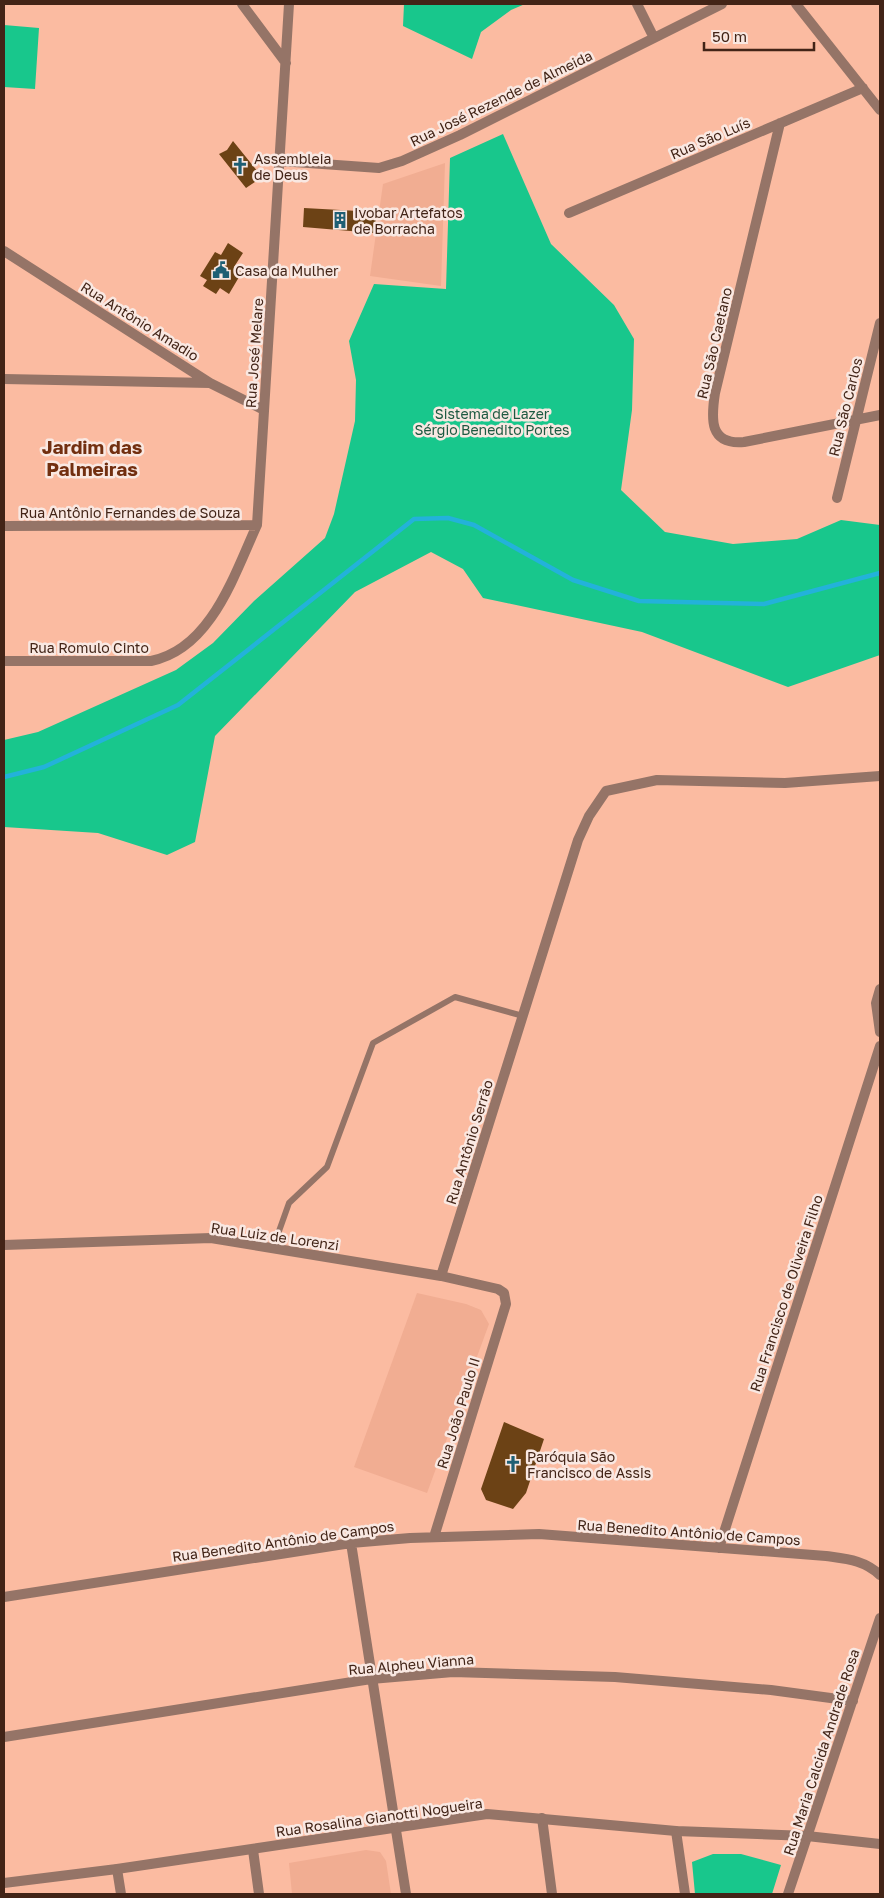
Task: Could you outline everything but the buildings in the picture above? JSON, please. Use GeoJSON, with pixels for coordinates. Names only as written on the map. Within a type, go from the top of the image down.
{"type":"FeatureCollection","features":[{"type":"Feature","properties":{"kind":"street"},"geometry":{"type":"LineString","coordinates":[[242,4],[286,63]]}},
{"type":"Feature","properties":{"kind":"street","name":"Rua José Melare"},"geometry":{"type":"LineString","coordinates":[[257,525],[289,4]]}},
{"type":"Feature","properties":{"kind":"street"},"geometry":{"type":"LineString","coordinates":[[637,4],[654,38]]}},
{"type":"Feature","properties":{"kind":"street","name":"Rua José Rezende de Almeida"},"geometry":{"type":"LineString","coordinates":[[280,161],[380,168],[402,161],[460,135],[722,4]]}},
{"type":"Feature","properties":{"kind":"street"},"geometry":{"type":"LineString","coordinates":[[796,4],[880,110]]}},
{"type":"Feature","properties":{"kind":"street","name":"Rua São Luís"},"geometry":{"type":"LineString","coordinates":[[569,213],[863,88]]}},
{"type":"Feature","properties":{"kind":"street","name":"Rua São Caetano"},"geometry":{"type":"LineString","coordinates":[[780,123],[715,393],[714,428],[723,440],[734,443],[880,414]]}},
{"type":"Feature","properties":{"kind":"street","name":"Rua Antônio Amadio"},"geometry":{"type":"LineString","coordinates":[[4,250],[210,383],[264,410]]}},
{"type":"Feature","properties":{"kind":"street","name":"Rua São Carlos"},"geometry":{"type":"LineString","coordinates":[[837,498],[880,324]]}},
{"type":"Feature","properties":{"kind":"street"},"geometry":{"type":"LineString","coordinates":[[4,380],[210,383]]}},
{"type":"Feature","properties":{"kind":"street","name":"Rua Antônio Fernandes de Souza"},"geometry":{"type":"LineString","coordinates":[[4,526],[257,525]]}},
{"type":"Feature","properties":{"kind":"street","name":"Rua Romulo Cinto"},"geometry":{"type":"LineString","coordinates":[[4,661],[151,661],[173,655],[184,648],[204,628],[257,525]]}},
{"type":"Feature","properties":{"kind":"street","name":"Rua Antônio Serrão"},"geometry":{"type":"LineString","coordinates":[[441,1276],[578,840],[589,816],[606,791],[656,780],[785,783],[880,776]]}},
{"type":"Feature","properties":{"kind":"street"},"geometry":{"type":"LineString","coordinates":[[880,990],[876,1004],[880,1032]]}},
{"type":"Feature","properties":{"kind":"street","name":"Rua Francisco de Oliveira Filho"},"geometry":{"type":"LineString","coordinates":[[719,1548],[880,1046]]}},
{"type":"Feature","properties":{"kind":"street","name":"Rua Luiz de Lorenzi"},"geometry":{"type":"LineString","coordinates":[[4,1245],[211,1238],[441,1276],[489,1286],[498,1289],[505,1297]]}},
{"type":"Feature","properties":{"kind":"street","name":"Rua João Paulo II"},"geometry":{"type":"LineString","coordinates":[[434,1537],[506,1304],[505,1297]]}},
{"type":"Feature","properties":{"kind":"street","name":"Rua Benedito Antônio de Campos"},"geometry":{"type":"LineString","coordinates":[[4,1597],[351,1543],[434,1537],[539,1534],[826,1556],[866,1564],[880,1575]]}},
{"type":"Feature","properties":{"kind":"street"},"geometry":{"type":"LineString","coordinates":[[351,1543],[397,1826],[406,1894]]}},
{"type":"Feature","properties":{"kind":"street","name":"Rua Maria Calcida Andrade Rosa"},"geometry":{"type":"LineString","coordinates":[[788,1894],[880,1618]]}},
{"type":"Feature","properties":{"kind":"street","name":"Rua Alpheu Vianna"},"geometry":{"type":"LineString","coordinates":[[4,1737],[372,1680],[453,1672],[615,1676],[771,1690],[853,1701]]}},
{"type":"Feature","properties":{"kind":"street","name":"Rua Rosalina Gianotti Nogueira"},"geometry":{"type":"LineString","coordinates":[[4,1883],[252,1850],[397,1826],[486,1814],[676,1831],[807,1836],[880,1844]]}},
{"type":"Feature","properties":{"kind":"street"},"geometry":{"type":"LineString","coordinates":[[542,1818],[552,1894]]}},
{"type":"Feature","properties":{"kind":"street"},"geometry":{"type":"LineString","coordinates":[[676,1831],[686,1894]]}},
{"type":"Feature","properties":{"kind":"street"},"geometry":{"type":"LineString","coordinates":[[252,1850],[259,1894]]}},
{"type":"Feature","properties":{"kind":"street"},"geometry":{"type":"LineString","coordinates":[[117,1869],[121,1894]]}},
{"type":"Feature","properties":{"kind":"lane"},"geometry":{"type":"LineString","coordinates":[[273,1248],[289,1203],[327,1167],[373,1043],[455,997],[523,1016]]}},
{"type":"Feature","properties":{"kind":"shaded area"},"geometry":{"type":"Polygon","coordinates":[[[445,163],[441,286],[370,276],[383,184],[445,163]]]}},
{"type":"Feature","properties":{"kind":"shaded area"},"geometry":{"type":"Polygon","coordinates":[[[417,1293],[466,1304],[481,1310],[489,1324],[427,1493],[354,1467],[417,1293]]]}},
{"type":"Feature","properties":{"kind":"shaded area"},"geometry":{"type":"Polygon","coordinates":[[[366,1850],[380,1852],[386,1861],[391,1894],[292,1894],[289,1863],[366,1850]]]}},
{"type":"Feature","properties":{"kind":"green space"},"geometry":{"type":"Polygon","coordinates":[[[404,4],[525,4],[511,10],[481,32],[472,59],[403,26],[404,4]]]}},
{"type":"Feature","properties":{"kind":"green space"},"geometry":{"type":"Polygon","coordinates":[[[4,25],[39,28],[35,89],[4,87],[4,25]]]}},
{"type":"Feature","properties":{"kind":"green space","name":"Sistema de Lazer Sérgio Benedito Portes"},"geometry":{"type":"Polygon","coordinates":[[[503,134],[551,244],[614,305],[634,339],[632,410],[621,490],[665,532],[733,544],[797,539],[841,520],[880,525],[880,655],[788,687],[642,632],[483,598],[463,569],[431,552],[355,592],[215,736],[195,842],[167,855],[98,833],[4,827],[4,740],[38,732],[176,670],[213,643],[254,601],[325,538],[334,514],[355,421],[356,380],[349,341],[374,284],[446,289],[450,158],[503,134]]]}},
{"type":"Feature","properties":{"kind":"green space"},"geometry":{"type":"Polygon","coordinates":[[[713,1854],[741,1854],[781,1865],[772,1894],[695,1894],[692,1862],[713,1854]]]}},
{"type":"Feature","properties":{"kind":"waterway"},"geometry":{"type":"LineString","coordinates":[[4,777],[44,767],[178,705],[414,519],[448,518],[474,525],[573,580],[639,601],[764,604],[880,573]]}},
{"type":"Feature","properties":{"kind":"place","name":"Assembleia de Deus"},"geometry":{"type":"Point","coordinates":[240,166]}},
{"type":"Feature","properties":{"kind":"place","name":"Ivobar Artefatos de Borracha"},"geometry":{"type":"Point","coordinates":[340,220]}},
{"type":"Feature","properties":{"kind":"place","name":"Casa da Mulher"},"geometry":{"type":"Point","coordinates":[221,270]}},
{"type":"Feature","properties":{"kind":"place","name":"Paróquia São Francisco de Assis"},"geometry":{"type":"Point","coordinates":[513,1464]}},
{"type":"Feature","properties":{"kind":"district","name":"Jardim das Palmeiras"},"geometry":{"type":"Point","coordinates":[92,457]}}]}
